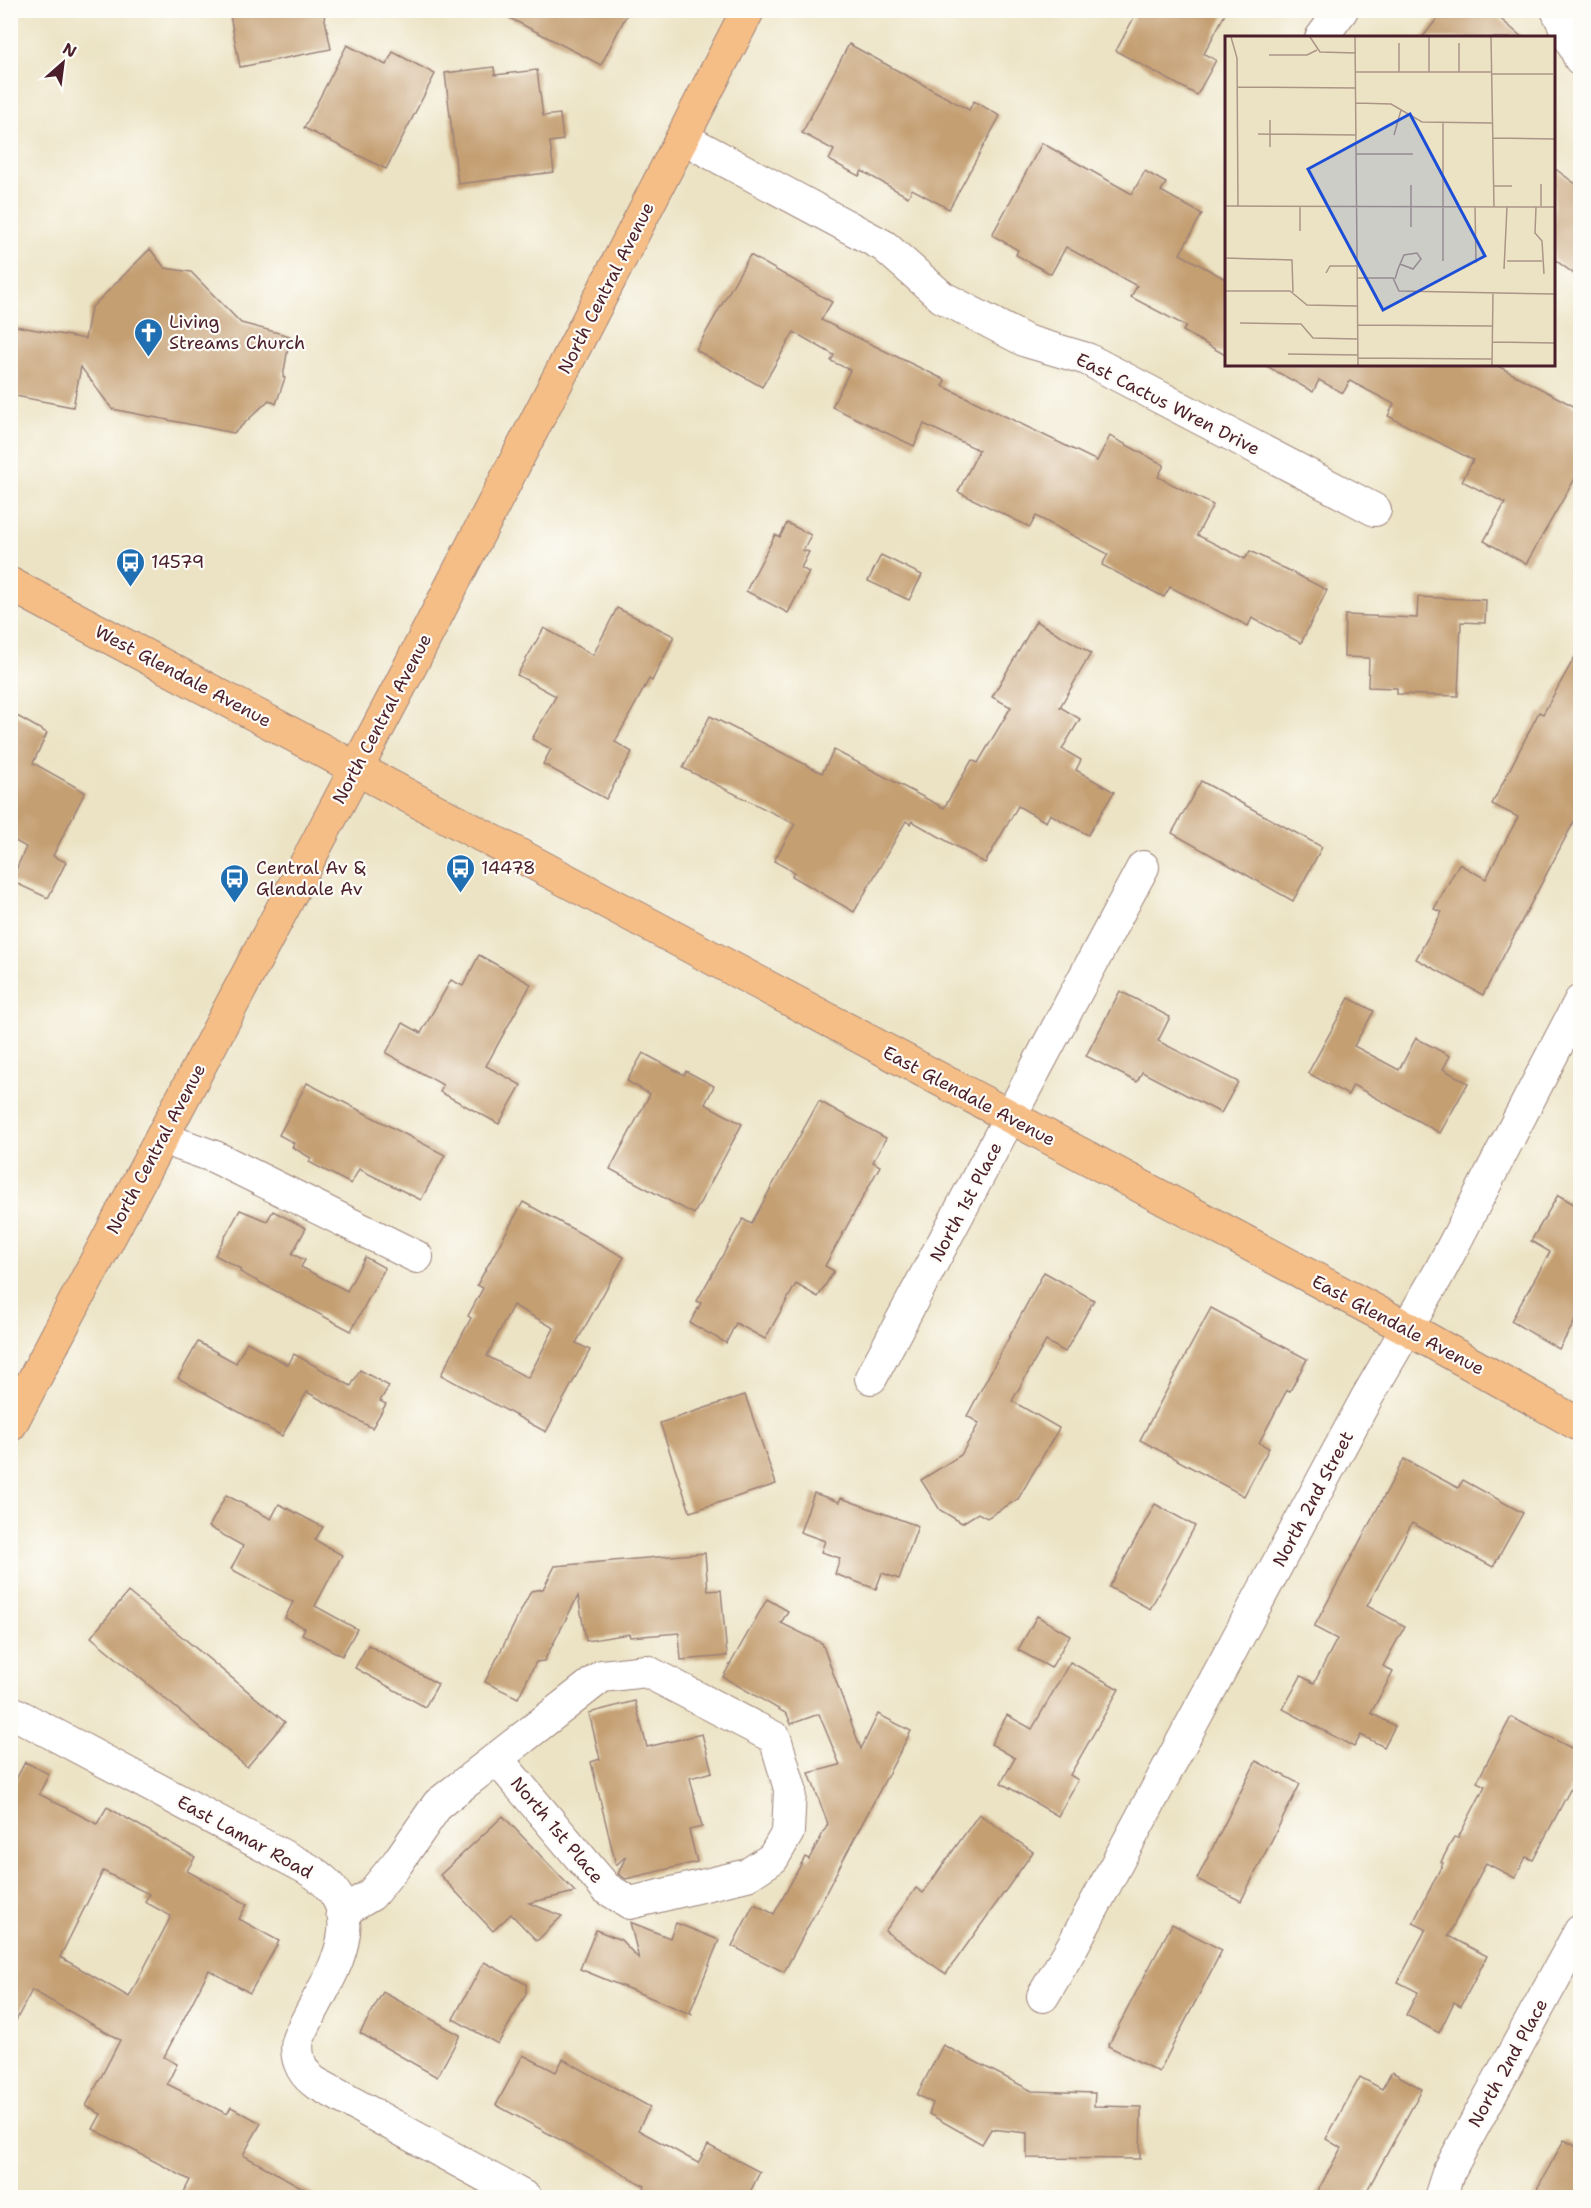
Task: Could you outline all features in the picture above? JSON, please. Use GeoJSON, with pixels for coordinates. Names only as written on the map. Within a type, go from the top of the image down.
{"type":"FeatureCollection","features":[{"type":"Feature","properties":{"kind":"main road","name":"North Central Avenue"},"geometry":{"type":"LineString","coordinates":[[10,1425],[356,769],[748,10]]}},
{"type":"Feature","properties":{"kind":"main road","name":"West Glendale Avenue"},"geometry":{"type":"LineString","coordinates":[[10,584],[356,769]]}},
{"type":"Feature","properties":{"kind":"main road","name":"East Glendale Avenue"},"geometry":{"type":"LineString","coordinates":[[356,769],[1407,1328],[1581,1425]]}},
{"type":"Feature","properties":{"kind":"street"},"geometry":{"type":"LineString","coordinates":[[1322,36],[1342,10]]}},
{"type":"Feature","properties":{"kind":"street"},"geometry":{"type":"LineString","coordinates":[[1557,10],[1578,48]]}},
{"type":"Feature","properties":{"kind":"street","name":"East Cactus Wren Drive"},"geometry":{"type":"LineString","coordinates":[[682,138],[884,246],[942,297],[1026,341],[1087,359],[1375,510]]}},
{"type":"Feature","properties":{"kind":"street","name":"North 1st Place"},"geometry":{"type":"LineString","coordinates":[[872,1378],[1143,867]]}},
{"type":"Feature","properties":{"kind":"street","name":"North 2nd Street"},"geometry":{"type":"LineString","coordinates":[[1043,1996],[1072,1947],[1360,1409],[1407,1328],[1581,1001]]}},
{"type":"Feature","properties":{"kind":"street"},"geometry":{"type":"LineString","coordinates":[[162,1138],[215,1157],[417,1257]]}},
{"type":"Feature","properties":{"kind":"street","name":"North 1st Place"},"geometry":{"type":"LineString","coordinates":[[342,1912],[371,1895],[398,1862],[438,1804],[496,1759],[602,1677],[646,1671],[775,1738],[790,1789],[788,1832],[773,1858],[747,1875],[630,1903],[606,1888],[496,1759]]}},
{"type":"Feature","properties":{"kind":"street","name":"East Lamar Road"},"geometry":{"type":"LineString","coordinates":[[10,1710],[315,1873],[334,1895],[342,1912],[344,1934],[340,1957],[298,2039],[297,2052],[303,2072],[314,2082],[526,2198]]}},
{"type":"Feature","properties":{"kind":"street","name":"North 2nd Place"},"geometry":{"type":"LineString","coordinates":[[1440,2198],[1448,2173],[1581,1931]]}},
{"type":"Feature","properties":{"kind":"building"},"geometry":{"type":"Polygon","coordinates":[[[229,10],[323,10],[331,49],[240,67],[229,10]]]}},
{"type":"Feature","properties":{"kind":"building"},"geometry":{"type":"Polygon","coordinates":[[[494,10],[629,10],[601,65],[494,10]]]}},
{"type":"Feature","properties":{"kind":"building"},"geometry":{"type":"Polygon","coordinates":[[[1138,10],[1227,10],[1204,54],[1216,60],[1197,95],[1116,51],[1138,10]]]}},
{"type":"Feature","properties":{"kind":"building"},"geometry":{"type":"Polygon","coordinates":[[[1444,10],[1490,10],[1521,36],[1424,36],[1444,10]]]}},
{"type":"Feature","properties":{"kind":"building"},"geometry":{"type":"Polygon","coordinates":[[[849,44],[969,110],[974,101],[1000,116],[949,209],[912,189],[908,197],[862,171],[859,176],[829,160],[834,150],[802,133],[849,44]]]}},
{"type":"Feature","properties":{"kind":"building"},"geometry":{"type":"Polygon","coordinates":[[[347,45],[386,65],[393,52],[435,74],[386,169],[304,128],[347,45]]]}},
{"type":"Feature","properties":{"kind":"building"},"geometry":{"type":"Polygon","coordinates":[[[494,67],[495,75],[537,70],[543,116],[560,114],[563,140],[550,142],[554,172],[458,184],[445,73],[494,67]]]}},
{"type":"Feature","properties":{"kind":"building"},"geometry":{"type":"Polygon","coordinates":[[[1042,143],[1132,194],[1145,171],[1166,183],[1161,191],[1202,214],[1180,254],[1225,279],[1225,355],[1183,331],[1186,326],[1131,297],[1137,286],[1066,247],[1051,274],[1016,255],[1018,250],[992,235],[1042,143]]]}},
{"type":"Feature","properties":{"kind":"building"},"geometry":{"type":"Polygon","coordinates":[[[1555,169],[1581,188],[1581,279],[1555,260],[1555,169]]]}},
{"type":"Feature","properties":{"kind":"building","name":"Living Streams Church"},"geometry":{"type":"Polygon","coordinates":[[[150,249],[165,268],[191,272],[241,323],[290,336],[283,377],[285,378],[276,404],[269,400],[234,433],[112,409],[81,367],[73,407],[10,395],[10,325],[85,339],[91,308],[150,249]]]}},
{"type":"Feature","properties":{"kind":"building"},"geometry":{"type":"Polygon","coordinates":[[[750,255],[832,302],[821,320],[945,380],[943,386],[1097,461],[1110,436],[1164,465],[1158,477],[1213,505],[1197,535],[1245,559],[1250,551],[1327,590],[1301,643],[1252,618],[1248,626],[1170,587],[1164,597],[1102,565],[1108,554],[1036,516],[1030,527],[958,492],[979,450],[924,424],[914,446],[832,407],[850,370],[831,361],[834,355],[794,332],[762,387],[696,350],[750,255]]]}},
{"type":"Feature","properties":{"kind":"building"},"geometry":{"type":"Polygon","coordinates":[[[1267,366],[1498,366],[1581,410],[1581,468],[1526,564],[1484,541],[1505,503],[1462,481],[1473,460],[1388,416],[1394,404],[1350,381],[1343,393],[1319,380],[1313,392],[1267,366]]]}},
{"type":"Feature","properties":{"kind":"building"},"geometry":{"type":"Polygon","coordinates":[[[787,523],[811,535],[803,550],[809,552],[801,568],[809,572],[788,613],[746,591],[775,535],[780,537],[787,523]]]}},
{"type":"Feature","properties":{"kind":"building"},"geometry":{"type":"Polygon","coordinates":[[[881,555],[922,575],[909,600],[868,581],[881,555]]]}},
{"type":"Feature","properties":{"kind":"building"},"geometry":{"type":"Polygon","coordinates":[[[1418,597],[1486,600],[1485,623],[1461,622],[1458,696],[1397,694],[1397,688],[1368,687],[1369,658],[1344,657],[1345,615],[1417,618],[1418,597]]]}},
{"type":"Feature","properties":{"kind":"building"},"geometry":{"type":"Polygon","coordinates":[[[617,608],[674,636],[652,681],[649,679],[615,742],[632,752],[606,799],[543,764],[551,749],[532,739],[556,696],[517,675],[544,628],[593,655],[617,608]]]}},
{"type":"Feature","properties":{"kind":"building"},"geometry":{"type":"Polygon","coordinates":[[[1036,621],[1091,653],[1060,707],[1080,719],[1062,749],[1081,760],[1076,770],[1114,792],[1088,835],[1050,814],[1046,822],[1018,806],[985,863],[912,821],[910,824],[906,821],[854,912],[792,876],[794,872],[774,861],[795,824],[683,768],[710,716],[822,773],[834,750],[944,808],[972,760],[978,763],[1011,707],[992,697],[1036,621]]]}},
{"type":"Feature","properties":{"kind":"building"},"geometry":{"type":"Polygon","coordinates":[[[1581,646],[1581,808],[1483,995],[1416,959],[1442,912],[1434,909],[1459,864],[1486,879],[1518,817],[1492,804],[1539,712],[1543,714],[1581,646]]]}},
{"type":"Feature","properties":{"kind":"building"},"geometry":{"type":"Polygon","coordinates":[[[10,712],[47,733],[33,763],[85,792],[53,856],[66,862],[48,898],[11,881],[26,847],[10,838],[10,712]]]}},
{"type":"Feature","properties":{"kind":"building"},"geometry":{"type":"Polygon","coordinates":[[[1201,781],[1322,847],[1293,901],[1172,833],[1201,781]]]}},
{"type":"Feature","properties":{"kind":"building"},"geometry":{"type":"Polygon","coordinates":[[[479,955],[531,984],[486,1066],[521,1085],[499,1124],[440,1092],[443,1085],[386,1053],[403,1023],[421,1033],[451,980],[463,986],[479,955]]]}},
{"type":"Feature","properties":{"kind":"building"},"geometry":{"type":"Polygon","coordinates":[[[1120,991],[1170,1017],[1158,1041],[1238,1082],[1221,1113],[1142,1072],[1137,1082],[1086,1056],[1120,991]]]}},
{"type":"Feature","properties":{"kind":"building"},"geometry":{"type":"Polygon","coordinates":[[[1349,998],[1374,1011],[1354,1046],[1399,1070],[1416,1038],[1450,1056],[1443,1069],[1468,1083],[1440,1133],[1353,1085],[1348,1095],[1308,1073],[1349,998]]]}},
{"type":"Feature","properties":{"kind":"building"},"geometry":{"type":"Polygon","coordinates":[[[643,1053],[684,1075],[686,1071],[714,1086],[705,1104],[742,1124],[694,1214],[610,1169],[650,1094],[627,1081],[643,1053]]]}},
{"type":"Feature","properties":{"kind":"building"},"geometry":{"type":"Polygon","coordinates":[[[307,1083],[445,1155],[421,1200],[359,1169],[351,1184],[309,1162],[311,1158],[292,1147],[294,1143],[279,1135],[307,1083]]]}},
{"type":"Feature","properties":{"kind":"building"},"geometry":{"type":"Polygon","coordinates":[[[819,1101],[886,1138],[873,1162],[880,1166],[825,1266],[834,1271],[818,1297],[796,1284],[765,1339],[736,1323],[726,1343],[690,1323],[701,1303],[697,1301],[743,1219],[751,1224],[819,1101]]]}},
{"type":"Feature","properties":{"kind":"building"},"geometry":{"type":"Polygon","coordinates":[[[1558,1195],[1581,1208],[1581,1311],[1559,1349],[1511,1321],[1550,1252],[1531,1241],[1558,1195]]]}},
{"type":"Feature","properties":{"kind":"building"},"geometry":{"type":"Polygon","coordinates":[[[523,1202],[624,1257],[576,1343],[590,1350],[546,1432],[441,1375],[471,1318],[468,1316],[483,1288],[477,1285],[523,1202]],[[513,1305],[487,1356],[528,1378],[554,1328],[513,1305]]]}},
{"type":"Feature","properties":{"kind":"building"},"geometry":{"type":"Polygon","coordinates":[[[240,1210],[267,1221],[273,1211],[306,1228],[292,1254],[305,1260],[301,1267],[347,1291],[365,1257],[385,1268],[351,1331],[240,1272],[241,1269],[215,1255],[240,1210]]]}},
{"type":"Feature","properties":{"kind":"building"},"geometry":{"type":"Polygon","coordinates":[[[1044,1272],[1094,1300],[1065,1352],[1046,1341],[1012,1401],[1059,1428],[1018,1499],[987,1518],[978,1513],[962,1523],[940,1510],[921,1480],[961,1455],[979,1423],[967,1416],[1044,1272]]]}},
{"type":"Feature","properties":{"kind":"building"},"geometry":{"type":"Polygon","coordinates":[[[1211,1308],[1307,1359],[1290,1391],[1287,1390],[1259,1443],[1269,1448],[1244,1496],[1140,1440],[1211,1308]]]}},
{"type":"Feature","properties":{"kind":"building"},"geometry":{"type":"Polygon","coordinates":[[[198,1342],[236,1363],[247,1342],[288,1365],[294,1354],[351,1386],[360,1370],[389,1386],[380,1401],[386,1404],[372,1428],[307,1392],[282,1436],[178,1378],[198,1342]]]}},
{"type":"Feature","properties":{"kind":"building"},"geometry":{"type":"Polygon","coordinates":[[[745,1395],[776,1484],[690,1512],[660,1423],[745,1395]]]}},
{"type":"Feature","properties":{"kind":"building"},"geometry":{"type":"Polygon","coordinates":[[[1404,1459],[1458,1488],[1463,1480],[1523,1513],[1493,1567],[1412,1523],[1367,1606],[1405,1626],[1383,1666],[1393,1672],[1371,1713],[1395,1726],[1384,1747],[1361,1735],[1354,1747],[1283,1709],[1301,1676],[1314,1683],[1337,1639],[1314,1627],[1404,1459]]]}},
{"type":"Feature","properties":{"kind":"building"},"geometry":{"type":"Polygon","coordinates":[[[814,1493],[839,1502],[841,1498],[918,1526],[899,1579],[882,1573],[876,1589],[835,1574],[840,1558],[821,1552],[825,1541],[800,1532],[814,1493]]]}},
{"type":"Feature","properties":{"kind":"building"},"geometry":{"type":"Polygon","coordinates":[[[226,1495],[271,1519],[279,1504],[323,1527],[315,1540],[342,1555],[315,1606],[357,1629],[342,1656],[302,1634],[305,1628],[285,1618],[293,1602],[231,1569],[243,1546],[209,1527],[226,1495]]]}},
{"type":"Feature","properties":{"kind":"building"},"geometry":{"type":"Polygon","coordinates":[[[1155,1504],[1195,1526],[1150,1609],[1109,1587],[1155,1504]]]}},
{"type":"Feature","properties":{"kind":"building"},"geometry":{"type":"Polygon","coordinates":[[[705,1553],[708,1591],[721,1590],[727,1656],[681,1660],[679,1633],[630,1637],[629,1634],[586,1641],[578,1596],[544,1661],[536,1662],[518,1698],[485,1682],[531,1591],[543,1589],[555,1566],[705,1553]]]}},
{"type":"Feature","properties":{"kind":"building"},"geometry":{"type":"Polygon","coordinates":[[[128,1592],[285,1722],[247,1767],[91,1637],[128,1592]]]}},
{"type":"Feature","properties":{"kind":"building"},"geometry":{"type":"Polygon","coordinates":[[[767,1599],[788,1611],[781,1623],[822,1643],[861,1749],[878,1714],[911,1731],[784,1972],[732,1946],[754,1904],[774,1914],[805,1857],[809,1859],[828,1824],[809,1773],[840,1765],[819,1714],[791,1724],[787,1714],[723,1677],[767,1599]]]}},
{"type":"Feature","properties":{"kind":"building"},"geometry":{"type":"Polygon","coordinates":[[[1037,1616],[1070,1635],[1051,1668],[1018,1650],[1037,1616]]]}},
{"type":"Feature","properties":{"kind":"building"},"geometry":{"type":"Polygon","coordinates":[[[368,1645],[438,1684],[425,1707],[355,1668],[368,1645]]]}},
{"type":"Feature","properties":{"kind":"building"},"geometry":{"type":"Polygon","coordinates":[[[1070,1662],[1119,1689],[1070,1775],[1078,1780],[1058,1816],[1001,1783],[1015,1758],[991,1744],[1007,1715],[1032,1729],[1070,1662]]]}},
{"type":"Feature","properties":{"kind":"building"},"geometry":{"type":"Polygon","coordinates":[[[635,1701],[647,1747],[702,1734],[712,1772],[690,1778],[702,1827],[689,1830],[697,1862],[626,1879],[618,1874],[626,1856],[616,1865],[591,1762],[600,1759],[589,1713],[635,1701]]]}},
{"type":"Feature","properties":{"kind":"building"},"geometry":{"type":"Polygon","coordinates":[[[1511,1717],[1581,1753],[1581,1791],[1572,1786],[1533,1860],[1526,1857],[1515,1878],[1486,1863],[1448,1936],[1487,1956],[1461,2006],[1454,2002],[1439,2033],[1406,2015],[1418,1992],[1398,1982],[1426,1929],[1413,1923],[1454,1837],[1458,1838],[1485,1786],[1477,1782],[1511,1717]]]}},
{"type":"Feature","properties":{"kind":"building"},"geometry":{"type":"Polygon","coordinates":[[[1256,1761],[1300,1784],[1241,1901],[1197,1879],[1256,1761]]]}},
{"type":"Feature","properties":{"kind":"building"},"geometry":{"type":"Polygon","coordinates":[[[25,1762],[49,1774],[39,1794],[97,1824],[107,1807],[195,1857],[187,1871],[247,1904],[239,1919],[279,1941],[250,1993],[209,1970],[164,2057],[177,2064],[167,2084],[227,2114],[231,2107],[261,2123],[243,2155],[321,2198],[181,2198],[190,2180],[93,2129],[101,2114],[86,2106],[120,2040],[32,1990],[10,2032],[10,1791],[25,1762]],[[103,1871],[60,1957],[129,1997],[171,1916],[145,1902],[149,1894],[103,1871]]]}},
{"type":"Feature","properties":{"kind":"building"},"geometry":{"type":"Polygon","coordinates":[[[979,1814],[1033,1852],[946,1974],[885,1931],[916,1888],[923,1893],[979,1814]]]}},
{"type":"Feature","properties":{"kind":"building"},"geometry":{"type":"Polygon","coordinates":[[[503,1816],[575,1892],[529,1903],[562,1916],[537,1941],[511,1914],[493,1931],[440,1875],[503,1816]]]}},
{"type":"Feature","properties":{"kind":"building"},"geometry":{"type":"Polygon","coordinates":[[[630,1922],[670,1938],[676,1923],[719,1940],[690,2012],[693,2015],[580,1969],[596,1930],[621,1940],[639,1959],[630,1922]]]}},
{"type":"Feature","properties":{"kind":"building"},"geometry":{"type":"Polygon","coordinates":[[[1172,1924],[1222,1950],[1159,2072],[1108,2046],[1172,1924]]]}},
{"type":"Feature","properties":{"kind":"building"},"geometry":{"type":"Polygon","coordinates":[[[484,1962],[526,1984],[526,1994],[498,2044],[453,2019],[484,1962]]]}},
{"type":"Feature","properties":{"kind":"building"},"geometry":{"type":"Polygon","coordinates":[[[383,1992],[460,2035],[437,2077],[360,2033],[383,1992]]]}},
{"type":"Feature","properties":{"kind":"building"},"geometry":{"type":"Polygon","coordinates":[[[943,2045],[1032,2091],[1095,2093],[1094,2106],[1141,2107],[1140,2159],[1027,2158],[1027,2133],[991,2129],[982,2144],[929,2114],[933,2103],[917,2095],[943,2045]]]}},
{"type":"Feature","properties":{"kind":"building"},"geometry":{"type":"Polygon","coordinates":[[[523,2055],[556,2072],[563,2059],[650,2107],[638,2130],[698,2163],[708,2145],[760,2172],[747,2198],[655,2198],[643,2191],[645,2186],[496,2105],[523,2055]]]}},
{"type":"Feature","properties":{"kind":"building"},"geometry":{"type":"Polygon","coordinates":[[[1392,2072],[1422,2089],[1363,2198],[1314,2198],[1341,2148],[1326,2139],[1360,2077],[1382,2089],[1392,2072]]]}},
{"type":"Feature","properties":{"kind":"building"},"geometry":{"type":"Polygon","coordinates":[[[1564,2140],[1581,2149],[1581,2198],[1532,2198],[1564,2140]]]}},
{"type":"Feature","properties":{"kind":"place","name":"Living Streams Church"},"geometry":{"type":"Point","coordinates":[148,358]}},
{"type":"Feature","properties":{"kind":"place","name":"14579"},"geometry":{"type":"Point","coordinates":[130,588]}},
{"type":"Feature","properties":{"kind":"place","name":"14478"},"geometry":{"type":"Point","coordinates":[460,894]}},
{"type":"Feature","properties":{"kind":"place","name":"Central Av & Glendale Av"},"geometry":{"type":"Point","coordinates":[235,904]}}]}
